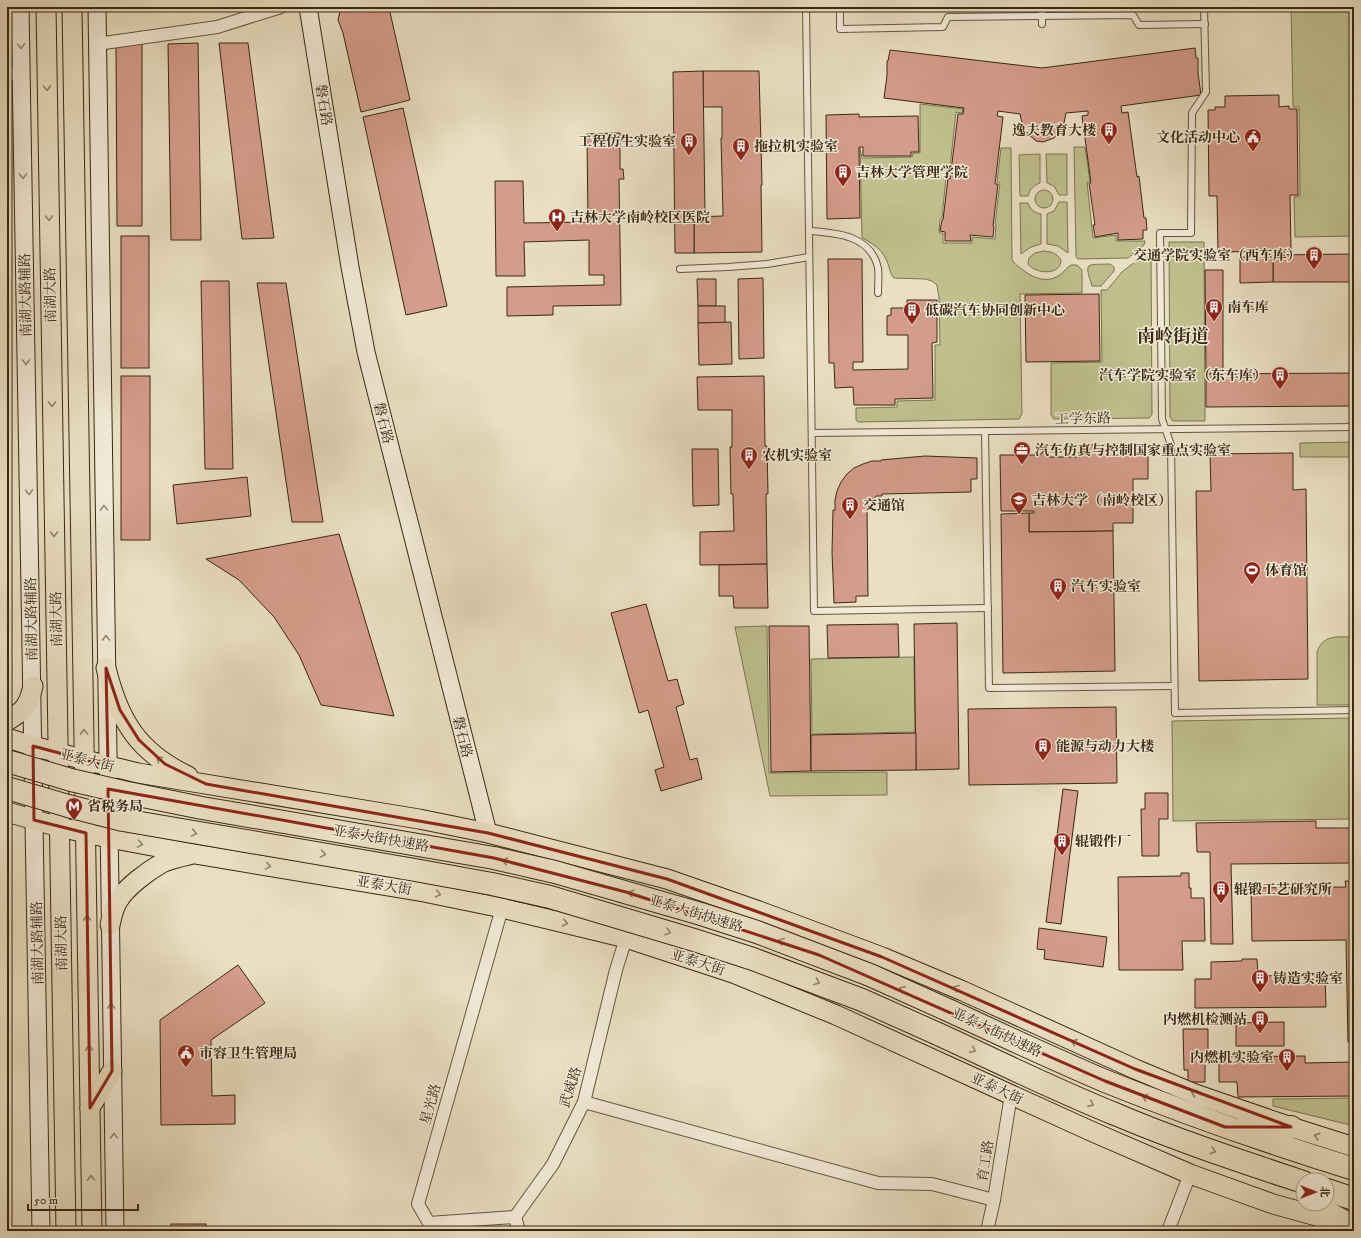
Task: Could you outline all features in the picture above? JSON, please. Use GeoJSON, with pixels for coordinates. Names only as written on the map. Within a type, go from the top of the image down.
{"type":"FeatureCollection","features":[{"type":"Feature","properties":{"kind":"highway","name":"亚泰大街快速路"},"geometry":{"type":"LineString","coordinates":[[7,761],[71,780],[123,792],[202,808],[472,854],[555,872],[701,914],[757,932],[870,975],[1044,1054],[1105,1080],[1225,1127],[1354,1169]]}},
{"type":"Feature","properties":{"kind":"highway","name":"亚泰大街快速路"},"geometry":{"type":"LineString","coordinates":[[7,788],[123,820],[492,884],[550,897],[694,940],[753,959],[862,1000],[1114,1114],[1175,1138],[1295,1179]]}},
{"type":"Feature","properties":{"kind":"highway"},"geometry":{"type":"LineString","coordinates":[[1225,1127],[1291,1128]]}},
{"type":"Feature","properties":{"kind":"highway"},"geometry":{"type":"LineString","coordinates":[[1264,1169],[1295,1191]]}},
{"type":"Feature","properties":{"kind":"highway"},"geometry":{"type":"LineString","coordinates":[[1335,1193],[1354,1199]]}},
{"type":"Feature","properties":{"kind":"highway"},"geometry":{"type":"LineString","coordinates":[[1327,1212],[1353,1226]]}},
{"type":"Feature","properties":{"kind":"main road","name":"南湖大路"},"geometry":{"type":"LineString","coordinates":[[46,7],[66,1231]]}},
{"type":"Feature","properties":{"kind":"main road","name":"南湖大路"},"geometry":{"type":"LineString","coordinates":[[72,7],[92,1231]]}},
{"type":"Feature","properties":{"kind":"main road"},"geometry":{"type":"LineString","coordinates":[[106,668],[112,691],[128,726],[150,753],[165,764],[206,784]]}},
{"type":"Feature","properties":{"kind":"main road"},"geometry":{"type":"LineString","coordinates":[[7,721],[26,707],[30,699],[32,686]]}},
{"type":"Feature","properties":{"kind":"main road","name":"亚泰大街"},"geometry":{"type":"LineString","coordinates":[[7,738],[108,766],[488,833],[667,879],[812,930],[882,957],[963,991],[1135,1069],[1195,1094],[1291,1128],[1354,1147]]}},
{"type":"Feature","properties":{"kind":"main road","name":"亚泰大街"},"geometry":{"type":"LineString","coordinates":[[7,812],[59,827],[109,838],[195,854],[424,892],[502,908],[626,938],[733,974],[788,995],[919,1052],[1011,1095],[1190,1174],[1273,1204],[1353,1226]]}},
{"type":"Feature","properties":{"kind":"main road"},"geometry":{"type":"LineString","coordinates":[[110,925],[117,902],[135,882],[163,862],[195,854]]}},
{"type":"Feature","properties":{"kind":"main road"},"geometry":{"type":"LineString","coordinates":[[90,1108],[112,1071]]}},
{"type":"Feature","properties":{"kind":"street","name":"南湖大路辅路"},"geometry":{"type":"LineString","coordinates":[[20,7],[14,74],[32,686],[42,1231]]}},
{"type":"Feature","properties":{"kind":"street"},"geometry":{"type":"LineString","coordinates":[[97,7],[115,1231]]}},
{"type":"Feature","properties":{"kind":"street"},"geometry":{"type":"LineString","coordinates":[[97,44],[217,27],[281,7]]}},
{"type":"Feature","properties":{"kind":"street","name":"磐石路"},"geometry":{"type":"LineString","coordinates":[[308,7],[350,267],[366,352],[488,833]]}},
{"type":"Feature","properties":{"kind":"street","name":"星光路"},"geometry":{"type":"LineString","coordinates":[[502,908],[418,1204],[429,1223],[515,1217]]}},
{"type":"Feature","properties":{"kind":"street","name":"武威路"},"geometry":{"type":"LineString","coordinates":[[515,1217],[552,1164],[584,1102],[616,970],[626,938]]}},
{"type":"Feature","properties":{"kind":"street","name":"育工路"},"geometry":{"type":"LineString","coordinates":[[987,1231],[994,1200],[1011,1095]]}},
{"type":"Feature","properties":{"kind":"street"},"geometry":{"type":"LineString","coordinates":[[584,1102],[878,1182],[932,1184],[994,1200]]}},
{"type":"Feature","properties":{"kind":"street"},"geometry":{"type":"LineString","coordinates":[[1168,1231],[1190,1174]]}},
{"type":"Feature","properties":{"kind":"street"},"geometry":{"type":"LineString","coordinates":[[515,1217],[519,1231]]}},
{"type":"Feature","properties":{"kind":"lane"},"geometry":{"type":"LineString","coordinates":[[806,7],[814,611],[988,608]]}},
{"type":"Feature","properties":{"kind":"lane"},"geometry":{"type":"LineString","coordinates":[[840,7],[840,29],[942,27],[948,17],[1133,15],[1140,25],[1205,24]]}},
{"type":"Feature","properties":{"kind":"lane"},"geometry":{"type":"LineString","coordinates":[[1042,7],[1042,24]]}},
{"type":"Feature","properties":{"kind":"lane"},"geometry":{"type":"LineString","coordinates":[[1204,7],[1206,92],[1192,113],[1191,233],[1160,233],[1162,419],[1171,445],[1175,713],[1354,710]]}},
{"type":"Feature","properties":{"kind":"lane"},"geometry":{"type":"LineString","coordinates":[[809,231],[836,233],[855,239],[865,245],[871,252],[878,269],[878,293]]}},
{"type":"Feature","properties":{"kind":"lane"},"geometry":{"type":"LineString","coordinates":[[680,269],[728,268],[767,264],[809,257]]}},
{"type":"Feature","properties":{"kind":"lane","name":"工学东路"},"geometry":{"type":"LineString","coordinates":[[812,433],[1354,427]]}},
{"type":"Feature","properties":{"kind":"lane"},"geometry":{"type":"LineString","coordinates":[[985,431],[989,688],[1174,686]]}},
{"type":"Feature","properties":{"kind":"highlighted area"},"geometry":{"type":"Polygon","coordinates":[[[106,668],[120,710],[139,740],[165,764],[206,784],[488,833],[667,879],[882,957],[1135,1069],[1291,1127],[1225,1127],[1105,1081],[819,955],[626,892],[494,858],[108,789],[112,1071],[90,1108],[86,833],[34,820],[33,746],[108,766],[106,668]]]}},
{"type":"Feature","properties":{"kind":"green space"},"geometry":{"type":"Polygon","coordinates":[[[1291,7],[1354,7],[1354,236],[1295,237],[1294,197],[1300,196],[1299,107],[1293,107],[1291,7]]]}},
{"type":"Feature","properties":{"kind":"green space"},"geometry":{"type":"Polygon","coordinates":[[[920,104],[963,109],[962,113],[956,112],[949,177],[946,177],[939,233],[943,233],[943,243],[972,243],[972,237],[995,239],[995,224],[1000,183],[997,182],[1001,148],[1011,148],[1013,261],[1028,273],[1037,278],[1046,280],[1061,274],[1071,265],[1077,265],[1082,270],[1082,293],[1020,294],[1022,414],[1019,419],[858,422],[856,420],[856,408],[897,407],[897,401],[935,400],[935,345],[940,345],[939,298],[937,285],[932,281],[925,279],[894,278],[881,251],[870,242],[862,238],[860,148],[862,158],[912,157],[913,153],[920,153],[920,104]]]}},
{"type":"Feature","properties":{"kind":"green space"},"geometry":{"type":"Polygon","coordinates":[[[1074,147],[1085,147],[1090,181],[1087,182],[1093,238],[1116,235],[1116,241],[1145,241],[1144,245],[1128,258],[1078,259],[1076,257],[1074,147]]]}},
{"type":"Feature","properties":{"kind":"green space"},"geometry":{"type":"Polygon","coordinates":[[[1040,154],[1040,183],[1032,188],[1028,196],[1020,196],[1019,155],[1040,154]]]}},
{"type":"Feature","properties":{"kind":"green space"},"geometry":{"type":"Polygon","coordinates":[[[1046,154],[1067,154],[1067,195],[1059,195],[1054,186],[1047,183],[1046,154]]]}},
{"type":"Feature","properties":{"kind":"green space"},"geometry":{"type":"Polygon","coordinates":[[[1044,190],[1050,193],[1053,199],[1050,205],[1044,208],[1038,205],[1035,199],[1038,193],[1044,190]]]}},
{"type":"Feature","properties":{"kind":"green space"},"geometry":{"type":"Polygon","coordinates":[[[1059,202],[1067,202],[1068,253],[1058,246],[1047,244],[1047,214],[1054,211],[1059,202]]]}},
{"type":"Feature","properties":{"kind":"green space"},"geometry":{"type":"Polygon","coordinates":[[[1020,203],[1028,203],[1036,213],[1041,214],[1041,244],[1031,247],[1021,254],[1020,203]]]}},
{"type":"Feature","properties":{"kind":"green space"},"geometry":{"type":"Polygon","coordinates":[[[1169,242],[1204,242],[1205,421],[1173,421],[1170,417],[1169,242]]]}},
{"type":"Feature","properties":{"kind":"green space"},"geometry":{"type":"Polygon","coordinates":[[[1151,249],[1152,415],[1149,418],[1054,419],[1051,415],[1051,363],[1102,362],[1101,290],[1107,290],[1122,272],[1151,249]]]}},
{"type":"Feature","properties":{"kind":"green space"},"geometry":{"type":"Polygon","coordinates":[[[1044,251],[1054,253],[1061,260],[1057,269],[1047,272],[1036,270],[1028,264],[1029,258],[1035,253],[1044,251]]]}},
{"type":"Feature","properties":{"kind":"green space"},"geometry":{"type":"Polygon","coordinates":[[[1096,264],[1110,264],[1114,267],[1114,271],[1101,286],[1092,286],[1088,272],[1089,266],[1096,264]]]}},
{"type":"Feature","properties":{"kind":"green space"},"geometry":{"type":"Polygon","coordinates":[[[1354,442],[1354,457],[1300,457],[1300,443],[1354,442]]]}},
{"type":"Feature","properties":{"kind":"green space"},"geometry":{"type":"Polygon","coordinates":[[[767,626],[769,773],[887,772],[887,795],[770,796],[735,627],[767,626]]]}},
{"type":"Feature","properties":{"kind":"green space"},"geometry":{"type":"Polygon","coordinates":[[[1354,637],[1354,705],[1317,705],[1317,652],[1320,646],[1327,639],[1354,637]]]}},
{"type":"Feature","properties":{"kind":"green space"},"geometry":{"type":"Polygon","coordinates":[[[914,657],[915,732],[812,734],[811,659],[914,657]]]}},
{"type":"Feature","properties":{"kind":"green space"},"geometry":{"type":"Polygon","coordinates":[[[1354,718],[1354,819],[1173,821],[1172,721],[1354,718]]]}},
{"type":"Feature","properties":{"kind":"green space"},"geometry":{"type":"Polygon","coordinates":[[[1354,1098],[1354,1126],[1273,1106],[1273,1099],[1354,1098]]]}},
{"type":"Feature","properties":{"kind":"building"},"geometry":{"type":"Polygon","coordinates":[[[341,7],[365,7],[369,12],[389,8],[410,100],[361,112],[343,33],[338,20],[341,7]]]}},
{"type":"Feature","properties":{"kind":"building"},"geometry":{"type":"Polygon","coordinates":[[[198,43],[201,240],[171,240],[168,44],[198,43]]]}},
{"type":"Feature","properties":{"kind":"building"},"geometry":{"type":"Polygon","coordinates":[[[219,43],[248,43],[274,238],[242,239],[219,43]]]}},
{"type":"Feature","properties":{"kind":"building"},"geometry":{"type":"Polygon","coordinates":[[[142,44],[142,226],[117,226],[116,45],[142,44]]]}},
{"type":"Feature","properties":{"kind":"building","name":"逸夫教育大楼"},"geometry":{"type":"Polygon","coordinates":[[[1195,48],[1196,58],[1198,58],[1198,73],[1201,95],[1121,106],[1122,113],[1128,112],[1137,177],[1139,176],[1144,218],[1146,218],[1147,230],[1143,230],[1143,239],[1118,240],[1118,233],[1095,237],[1093,225],[1095,225],[1089,183],[1091,183],[1082,116],[1088,115],[1088,111],[1066,113],[1060,132],[1054,138],[1043,142],[1036,141],[1026,132],[1020,114],[998,111],[997,116],[1003,117],[995,184],[998,184],[993,237],[970,235],[971,241],[945,241],[945,232],[940,231],[943,220],[948,178],[950,179],[958,114],[963,114],[964,108],[884,98],[887,76],[887,61],[890,50],[1042,68],[1195,48]]]}},
{"type":"Feature","properties":{"kind":"building","name":"拖拉机实验室"},"geometry":{"type":"Polygon","coordinates":[[[703,71],[759,71],[762,252],[694,253],[694,217],[723,216],[721,138],[722,107],[703,107],[703,71]]]}},
{"type":"Feature","properties":{"kind":"building","name":"工程仿生实验室"},"geometry":{"type":"Polygon","coordinates":[[[703,71],[705,216],[694,217],[694,253],[675,253],[673,72],[703,71]]]}},
{"type":"Feature","properties":{"kind":"building","name":"文化活动中心"},"geometry":{"type":"Polygon","coordinates":[[[1279,95],[1279,107],[1289,106],[1289,109],[1297,109],[1298,195],[1290,195],[1291,251],[1218,252],[1217,196],[1209,196],[1208,110],[1215,110],[1215,107],[1225,107],[1225,96],[1279,95]]]}},
{"type":"Feature","properties":{"kind":"building"},"geometry":{"type":"Polygon","coordinates":[[[403,108],[447,306],[406,315],[363,117],[403,108]]]}},
{"type":"Feature","properties":{"kind":"building","name":"吉林大学管理学院"},"geometry":{"type":"Polygon","coordinates":[[[859,114],[859,117],[918,116],[919,152],[911,152],[911,156],[863,156],[863,147],[859,147],[860,218],[827,219],[826,115],[859,114]]]}},
{"type":"Feature","properties":{"kind":"building","name":"吉林大学南岭校区医院"},"geometry":{"type":"Polygon","coordinates":[[[620,133],[620,169],[623,169],[624,179],[619,179],[621,305],[553,306],[553,315],[507,316],[507,287],[604,285],[604,275],[589,275],[589,240],[524,242],[525,276],[496,276],[495,181],[523,181],[524,223],[588,222],[587,134],[620,133]]]}},
{"type":"Feature","properties":{"kind":"building"},"geometry":{"type":"Polygon","coordinates":[[[121,236],[149,236],[149,368],[121,368],[121,236]]]}},
{"type":"Feature","properties":{"kind":"building","name":"交通学院实验室（西车库）"},"geometry":{"type":"Polygon","coordinates":[[[1354,254],[1354,282],[1273,282],[1273,255],[1354,254]]]}},
{"type":"Feature","properties":{"kind":"building"},"geometry":{"type":"Polygon","coordinates":[[[1240,257],[1273,257],[1273,282],[1240,283],[1240,257]]]}},
{"type":"Feature","properties":{"kind":"building","name":"低碳汽车协同创新中心"},"geometry":{"type":"Polygon","coordinates":[[[828,259],[862,259],[863,362],[853,362],[853,370],[908,369],[908,335],[887,335],[887,316],[891,315],[891,308],[907,308],[907,300],[937,300],[937,342],[932,343],[933,398],[895,399],[895,405],[854,405],[853,387],[835,388],[834,363],[829,363],[828,259]]]}},
{"type":"Feature","properties":{"kind":"building","name":"南车库"},"geometry":{"type":"Polygon","coordinates":[[[1205,270],[1223,270],[1223,374],[1206,374],[1205,270]]]}},
{"type":"Feature","properties":{"kind":"building"},"geometry":{"type":"Polygon","coordinates":[[[763,278],[764,358],[739,359],[738,279],[763,278]]]}},
{"type":"Feature","properties":{"kind":"building"},"geometry":{"type":"Polygon","coordinates":[[[697,279],[716,279],[716,306],[698,306],[697,279]]]}},
{"type":"Feature","properties":{"kind":"building"},"geometry":{"type":"Polygon","coordinates":[[[201,281],[229,281],[233,469],[205,469],[201,281]]]}},
{"type":"Feature","properties":{"kind":"building"},"geometry":{"type":"Polygon","coordinates":[[[257,283],[286,283],[323,522],[292,522],[257,283]]]}},
{"type":"Feature","properties":{"kind":"building"},"geometry":{"type":"Polygon","coordinates":[[[1099,294],[1100,361],[1026,362],[1025,295],[1099,294]]]}},
{"type":"Feature","properties":{"kind":"building"},"geometry":{"type":"Polygon","coordinates":[[[698,306],[725,306],[725,323],[698,323],[698,306]]]}},
{"type":"Feature","properties":{"kind":"building"},"geometry":{"type":"Polygon","coordinates":[[[731,322],[732,364],[699,365],[698,323],[731,322]]]}},
{"type":"Feature","properties":{"kind":"building","name":"汽车学院实验室（东车库）"},"geometry":{"type":"Polygon","coordinates":[[[1353,373],[1353,406],[1206,407],[1206,374],[1353,373]]]}},
{"type":"Feature","properties":{"kind":"building"},"geometry":{"type":"Polygon","coordinates":[[[121,376],[150,376],[150,540],[121,540],[121,376]]]}},
{"type":"Feature","properties":{"kind":"building","name":"农机实验室"},"geometry":{"type":"Polygon","coordinates":[[[764,376],[765,446],[767,446],[768,494],[766,494],[767,564],[700,565],[700,532],[734,531],[733,494],[731,494],[730,447],[732,447],[732,410],[698,410],[697,377],[764,376]]]}},
{"type":"Feature","properties":{"kind":"building"},"geometry":{"type":"Polygon","coordinates":[[[1148,444],[1148,479],[1133,479],[1133,523],[1113,523],[1113,531],[1029,532],[1029,513],[1034,513],[1034,511],[1001,511],[1000,455],[1040,455],[1045,451],[1049,452],[1049,457],[1080,457],[1080,445],[1148,444]]]}},
{"type":"Feature","properties":{"kind":"building"},"geometry":{"type":"Polygon","coordinates":[[[692,449],[718,449],[719,505],[693,506],[692,449]]]}},
{"type":"Feature","properties":{"kind":"building","name":"体育馆"},"geometry":{"type":"Polygon","coordinates":[[[1293,453],[1293,490],[1306,489],[1308,679],[1199,681],[1196,491],[1211,491],[1210,454],[1293,453]]]}},
{"type":"Feature","properties":{"kind":"building","name":"交通馆"},"geometry":{"type":"Polygon","coordinates":[[[925,456],[977,458],[977,479],[971,479],[971,492],[882,494],[882,496],[876,496],[869,504],[869,509],[867,509],[868,596],[856,596],[856,602],[834,603],[832,552],[833,510],[835,510],[835,500],[841,482],[854,468],[872,461],[925,456]]]}},
{"type":"Feature","properties":{"kind":"building"},"geometry":{"type":"Polygon","coordinates":[[[247,477],[251,516],[177,524],[173,485],[247,477]]]}},
{"type":"Feature","properties":{"kind":"building","name":"汽车实验室"},"geometry":{"type":"Polygon","coordinates":[[[1029,513],[1029,532],[1113,531],[1115,671],[1003,673],[1001,514],[1029,513]]]}},
{"type":"Feature","properties":{"kind":"building"},"geometry":{"type":"Polygon","coordinates":[[[339,534],[394,716],[321,705],[299,655],[274,617],[239,580],[206,559],[339,534]]]}},
{"type":"Feature","properties":{"kind":"building"},"geometry":{"type":"Polygon","coordinates":[[[767,564],[768,608],[734,608],[733,596],[719,596],[719,565],[767,564]]]}},
{"type":"Feature","properties":{"kind":"building"},"geometry":{"type":"Polygon","coordinates":[[[646,604],[668,681],[677,679],[684,704],[676,707],[690,760],[697,758],[702,779],[661,791],[655,770],[664,767],[648,710],[639,713],[611,613],[646,604]]]}},
{"type":"Feature","properties":{"kind":"building"},"geometry":{"type":"Polygon","coordinates":[[[957,623],[959,769],[916,770],[914,624],[957,623]]]}},
{"type":"Feature","properties":{"kind":"building"},"geometry":{"type":"Polygon","coordinates":[[[898,624],[899,657],[828,658],[827,625],[898,624]]]}},
{"type":"Feature","properties":{"kind":"building"},"geometry":{"type":"Polygon","coordinates":[[[769,626],[809,626],[811,771],[771,772],[769,626]]]}},
{"type":"Feature","properties":{"kind":"building","name":"能源与动力大楼"},"geometry":{"type":"Polygon","coordinates":[[[1116,707],[1117,783],[969,785],[968,709],[1116,707]]]}},
{"type":"Feature","properties":{"kind":"building"},"geometry":{"type":"Polygon","coordinates":[[[916,733],[916,770],[811,771],[811,735],[916,733]]]}},
{"type":"Feature","properties":{"kind":"building","name":"辊锻件厂"},"geometry":{"type":"Polygon","coordinates":[[[1063,789],[1078,791],[1061,924],[1046,922],[1063,789]]]}},
{"type":"Feature","properties":{"kind":"building"},"geometry":{"type":"Polygon","coordinates":[[[1145,793],[1168,793],[1168,819],[1159,819],[1159,856],[1142,856],[1141,809],[1145,809],[1145,793]]]}},
{"type":"Feature","properties":{"kind":"building","name":"辊锻工艺研究所"},"geometry":{"type":"Polygon","coordinates":[[[1316,821],[1316,828],[1354,828],[1354,863],[1231,864],[1233,944],[1211,944],[1210,852],[1197,852],[1196,823],[1316,821]]]}},
{"type":"Feature","properties":{"kind":"building"},"geometry":{"type":"Polygon","coordinates":[[[1181,873],[1189,873],[1191,898],[1204,898],[1205,941],[1182,941],[1183,970],[1119,970],[1118,877],[1181,876],[1181,873]]]}},
{"type":"Feature","properties":{"kind":"building"},"geometry":{"type":"Polygon","coordinates":[[[1345,881],[1354,881],[1354,1042],[1348,1042],[1346,940],[1252,941],[1251,888],[1346,887],[1345,881]]]}},
{"type":"Feature","properties":{"kind":"building"},"geometry":{"type":"Polygon","coordinates":[[[1039,928],[1107,937],[1103,967],[1044,959],[1045,950],[1037,949],[1039,928]]]}},
{"type":"Feature","properties":{"kind":"building","name":"铸造实验室"},"geometry":{"type":"Polygon","coordinates":[[[1242,959],[1257,959],[1258,976],[1325,975],[1326,1007],[1195,1008],[1195,979],[1211,979],[1211,962],[1242,961],[1242,959]]]}},
{"type":"Feature","properties":{"kind":"building","name":"市容卫生管理局"},"geometry":{"type":"Polygon","coordinates":[[[238,965],[265,1003],[211,1040],[212,1096],[235,1095],[235,1124],[161,1125],[160,1020],[238,965]]]}},
{"type":"Feature","properties":{"kind":"building","name":"内燃机检测站"},"geometry":{"type":"Polygon","coordinates":[[[1284,1022],[1284,1046],[1236,1046],[1236,1023],[1284,1022]]]}},
{"type":"Feature","properties":{"kind":"building"},"geometry":{"type":"Polygon","coordinates":[[[1183,1029],[1208,1029],[1208,1054],[1205,1054],[1205,1082],[1188,1082],[1188,1070],[1184,1070],[1183,1029]]]}},
{"type":"Feature","properties":{"kind":"building","name":"内燃机实验室"},"geometry":{"type":"Polygon","coordinates":[[[1305,1056],[1305,1063],[1354,1062],[1354,1096],[1238,1097],[1237,1082],[1219,1082],[1219,1057],[1305,1056]]]}},
{"type":"Feature","properties":{"kind":"building"},"geometry":{"type":"Polygon","coordinates":[[[171,1224],[206,1224],[206,1231],[171,1231],[171,1224]]]}},
{"type":"Feature","properties":{"kind":"place","name":"逸夫教育大楼"},"geometry":{"type":"Point","coordinates":[1109,145]}},
{"type":"Feature","properties":{"kind":"place","name":"文化活动中心"},"geometry":{"type":"Point","coordinates":[1253,152]}},
{"type":"Feature","properties":{"kind":"place","name":"工程仿生实验室"},"geometry":{"type":"Point","coordinates":[689,156]}},
{"type":"Feature","properties":{"kind":"place","name":"拖拉机实验室"},"geometry":{"type":"Point","coordinates":[741,161]}},
{"type":"Feature","properties":{"kind":"place","name":"吉林大学管理学院"},"geometry":{"type":"Point","coordinates":[843,187]}},
{"type":"Feature","properties":{"kind":"place","name":"吉林大学南岭校区医院"},"geometry":{"type":"Point","coordinates":[557,232]}},
{"type":"Feature","properties":{"kind":"place","name":"交通学院实验室（西车库）"},"geometry":{"type":"Point","coordinates":[1314,270]}},
{"type":"Feature","properties":{"kind":"place","name":"南车库"},"geometry":{"type":"Point","coordinates":[1214,322]}},
{"type":"Feature","properties":{"kind":"place","name":"低碳汽车协同创新中心"},"geometry":{"type":"Point","coordinates":[912,325]}},
{"type":"Feature","properties":{"kind":"place","name":"汽车学院实验室（东车库）"},"geometry":{"type":"Point","coordinates":[1280,390]}},
{"type":"Feature","properties":{"kind":"place","name":"汽车仿真与控制国家重点实验室"},"geometry":{"type":"Point","coordinates":[1022,465]}},
{"type":"Feature","properties":{"kind":"place","name":"农机实验室"},"geometry":{"type":"Point","coordinates":[749,470]}},
{"type":"Feature","properties":{"kind":"place","name":"吉林大学（南岭校区）"},"geometry":{"type":"Point","coordinates":[1019,515]}},
{"type":"Feature","properties":{"kind":"place","name":"交通馆"},"geometry":{"type":"Point","coordinates":[850,520]}},
{"type":"Feature","properties":{"kind":"place","name":"体育馆"},"geometry":{"type":"Point","coordinates":[1252,585]}},
{"type":"Feature","properties":{"kind":"place","name":"汽车实验室"},"geometry":{"type":"Point","coordinates":[1058,601]}},
{"type":"Feature","properties":{"kind":"place","name":"能源与动力大楼"},"geometry":{"type":"Point","coordinates":[1043,761]}},
{"type":"Feature","properties":{"kind":"place","name":"省税务局"},"geometry":{"type":"Point","coordinates":[74,821]}},
{"type":"Feature","properties":{"kind":"place","name":"辊锻件厂"},"geometry":{"type":"Point","coordinates":[1062,856]}},
{"type":"Feature","properties":{"kind":"place","name":"辊锻工艺研究所"},"geometry":{"type":"Point","coordinates":[1221,904]}},
{"type":"Feature","properties":{"kind":"place","name":"铸造实验室"},"geometry":{"type":"Point","coordinates":[1260,993]}},
{"type":"Feature","properties":{"kind":"place","name":"内燃机检测站"},"geometry":{"type":"Point","coordinates":[1260,1034]}},
{"type":"Feature","properties":{"kind":"place","name":"市容卫生管理局"},"geometry":{"type":"Point","coordinates":[186,1068]}},
{"type":"Feature","properties":{"kind":"place","name":"内燃机实验室"},"geometry":{"type":"Point","coordinates":[1287,1072]}},
{"type":"Feature","properties":{"kind":"district","name":"南岭街道"},"geometry":{"type":"Point","coordinates":[1173,336]}}]}
